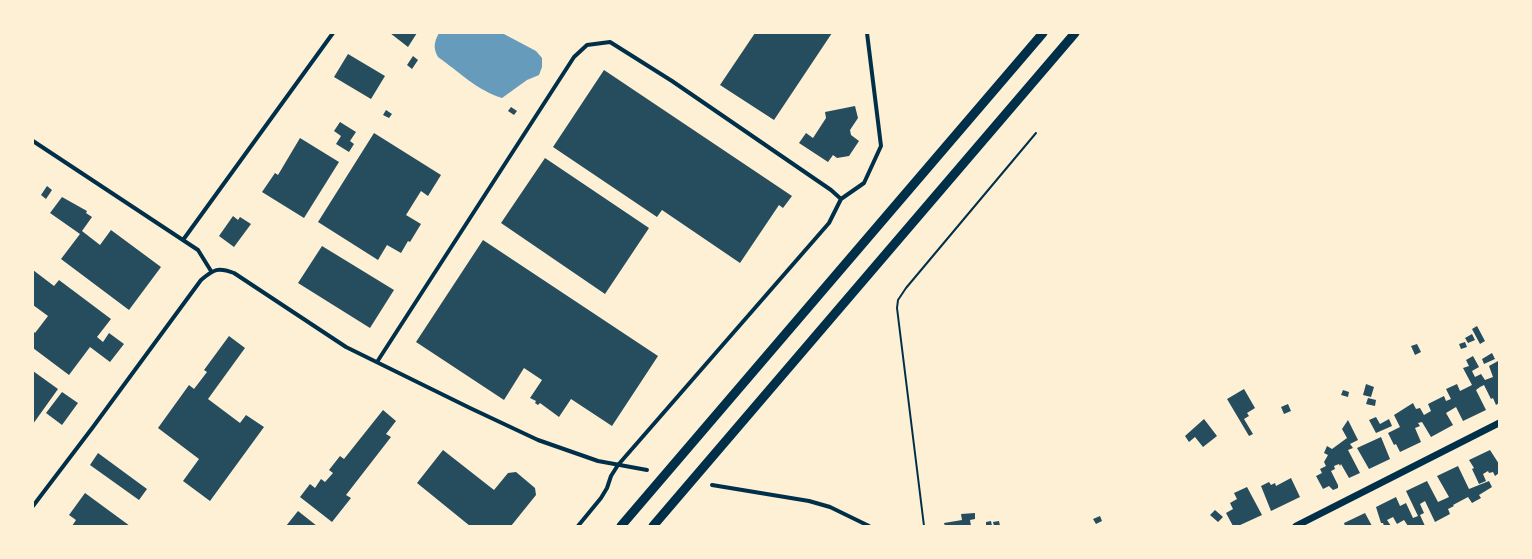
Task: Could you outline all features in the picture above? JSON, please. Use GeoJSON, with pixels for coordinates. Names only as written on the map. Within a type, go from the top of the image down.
{"type":"FeatureCollection","features":[{"type":"Feature","properties":{"kind":"highway"},"geometry":{"type":"LineString","coordinates":[[620,526],[1044,33]]}},
{"type":"Feature","properties":{"kind":"highway"},"geometry":{"type":"LineString","coordinates":[[653,526],[1075,33]]}},
{"type":"Feature","properties":{"kind":"street"},"geometry":{"type":"LineString","coordinates":[[183,240],[333,33]]}},
{"type":"Feature","properties":{"kind":"street"},"geometry":{"type":"LineString","coordinates":[[578,526],[601,498],[607,488],[610,476],[618,465],[830,223],[841,199],[864,183],[881,146],[867,33]]}},
{"type":"Feature","properties":{"kind":"street"},"geometry":{"type":"LineString","coordinates":[[377,362],[574,57],[587,45],[610,42],[672,81],[825,186],[841,199]]}},
{"type":"Feature","properties":{"kind":"street"},"geometry":{"type":"LineString","coordinates":[[33,141],[198,250],[212,271]]}},
{"type":"Feature","properties":{"kind":"street"},"geometry":{"type":"LineString","coordinates":[[33,506],[93,428],[201,280],[212,271],[222,269],[234,273],[346,347],[538,440],[598,462],[647,470]]}},
{"type":"Feature","properties":{"kind":"street"},"geometry":{"type":"LineString","coordinates":[[1296,526],[1499,424]]}},
{"type":"Feature","properties":{"kind":"street"},"geometry":{"type":"LineString","coordinates":[[712,485],[809,501],[830,507],[870,526]]}},
{"type":"Feature","properties":{"kind":"path"},"geometry":{"type":"LineString","coordinates":[[924,526],[897,308],[898,300],[906,288],[1036,133]]}},
{"type":"Feature","properties":{"kind":"water"},"geometry":{"type":"Polygon","coordinates":[[[439,33],[502,33],[536,51],[542,58],[542,67],[539,75],[527,80],[502,98],[476,86],[438,57],[435,51],[435,45],[439,33]]]}},
{"type":"Feature","properties":{"kind":"building"},"geometry":{"type":"Polygon","coordinates":[[[390,33],[417,33],[408,47],[390,33]]]}},
{"type":"Feature","properties":{"kind":"building"},"geometry":{"type":"Polygon","coordinates":[[[755,33],[832,33],[774,120],[720,85],[755,33]]]}},
{"type":"Feature","properties":{"kind":"building"},"geometry":{"type":"Polygon","coordinates":[[[348,54],[385,76],[371,99],[334,77],[348,54]]]}},
{"type":"Feature","properties":{"kind":"building"},"geometry":{"type":"Polygon","coordinates":[[[413,56],[418,60],[412,69],[407,65],[413,56]]]}},
{"type":"Feature","properties":{"kind":"building"},"geometry":{"type":"Polygon","coordinates":[[[604,70],[792,196],[783,208],[779,205],[740,263],[662,210],[657,217],[553,147],[604,70]]]}},
{"type":"Feature","properties":{"kind":"building"},"geometry":{"type":"Polygon","coordinates":[[[855,106],[858,118],[850,130],[851,135],[859,141],[849,156],[837,158],[833,155],[828,162],[799,143],[806,133],[813,138],[826,118],[825,112],[855,106]]]}},
{"type":"Feature","properties":{"kind":"building"},"geometry":{"type":"Polygon","coordinates":[[[511,107],[517,111],[514,115],[508,111],[511,107]]]}},
{"type":"Feature","properties":{"kind":"building"},"geometry":{"type":"Polygon","coordinates":[[[386,110],[392,114],[389,118],[383,115],[386,110]]]}},
{"type":"Feature","properties":{"kind":"building"},"geometry":{"type":"Polygon","coordinates":[[[340,122],[356,132],[350,141],[354,144],[349,152],[336,144],[341,136],[334,131],[340,122]]]}},
{"type":"Feature","properties":{"kind":"building"},"geometry":{"type":"Polygon","coordinates":[[[374,133],[441,175],[428,196],[421,191],[406,215],[421,224],[410,242],[408,241],[401,253],[387,245],[378,260],[318,222],[374,133]]]}},
{"type":"Feature","properties":{"kind":"building"},"geometry":{"type":"Polygon","coordinates":[[[300,138],[339,162],[304,218],[262,192],[275,173],[278,175],[300,138]]]}},
{"type":"Feature","properties":{"kind":"building"},"geometry":{"type":"Polygon","coordinates":[[[545,158],[649,228],[605,294],[501,223],[545,158]]]}},
{"type":"Feature","properties":{"kind":"building"},"geometry":{"type":"Polygon","coordinates":[[[47,186],[52,190],[46,199],[41,195],[47,186]]]}},
{"type":"Feature","properties":{"kind":"building"},"geometry":{"type":"Polygon","coordinates":[[[62,197],[87,211],[86,213],[92,217],[82,231],[100,245],[111,230],[161,267],[129,310],[61,259],[80,234],[50,213],[62,197]]]}},
{"type":"Feature","properties":{"kind":"building"},"geometry":{"type":"Polygon","coordinates":[[[233,216],[238,220],[240,217],[251,224],[234,247],[219,236],[233,216]]]}},
{"type":"Feature","properties":{"kind":"building"},"geometry":{"type":"Polygon","coordinates":[[[483,240],[658,356],[612,426],[571,399],[559,417],[540,403],[538,405],[535,403],[536,401],[530,398],[542,380],[524,368],[504,400],[416,342],[483,240]]]}},
{"type":"Feature","properties":{"kind":"building"},"geometry":{"type":"Polygon","coordinates":[[[322,246],[394,290],[370,328],[298,283],[322,246]]]}},
{"type":"Feature","properties":{"kind":"building"},"geometry":{"type":"Polygon","coordinates":[[[33,270],[54,286],[59,280],[111,319],[97,337],[103,342],[109,333],[124,344],[110,362],[90,347],[69,375],[33,348],[33,331],[35,333],[48,316],[33,305],[33,270]]]}},
{"type":"Feature","properties":{"kind":"building"},"geometry":{"type":"Polygon","coordinates":[[[1477,326],[1485,341],[1480,344],[1472,329],[1477,326]]]}},
{"type":"Feature","properties":{"kind":"building"},"geometry":{"type":"Polygon","coordinates":[[[1472,334],[1475,340],[1468,343],[1465,338],[1472,334]]]}},
{"type":"Feature","properties":{"kind":"building"},"geometry":{"type":"Polygon","coordinates":[[[229,336],[245,348],[208,399],[240,423],[246,415],[264,427],[210,501],[183,481],[199,459],[158,428],[189,385],[194,389],[207,372],[204,370],[229,336]]]}},
{"type":"Feature","properties":{"kind":"building"},"geometry":{"type":"Polygon","coordinates":[[[1465,342],[1467,347],[1461,349],[1459,344],[1465,342]]]}},
{"type":"Feature","properties":{"kind":"building"},"geometry":{"type":"Polygon","coordinates":[[[1417,344],[1421,352],[1415,355],[1411,346],[1417,344]]]}},
{"type":"Feature","properties":{"kind":"building"},"geometry":{"type":"Polygon","coordinates":[[[1492,353],[1495,359],[1484,364],[1482,359],[1492,353]]]}},
{"type":"Feature","properties":{"kind":"building"},"geometry":{"type":"Polygon","coordinates":[[[1473,356],[1479,367],[1472,371],[1475,377],[1481,374],[1485,380],[1493,377],[1489,366],[1498,361],[1499,403],[1496,405],[1493,398],[1491,399],[1484,385],[1476,390],[1486,410],[1463,421],[1456,407],[1446,413],[1453,425],[1431,437],[1422,422],[1418,423],[1420,426],[1415,428],[1421,442],[1400,452],[1396,444],[1394,445],[1388,433],[1400,427],[1394,415],[1413,403],[1416,409],[1420,408],[1424,415],[1431,411],[1428,404],[1444,396],[1446,401],[1451,399],[1446,389],[1457,384],[1460,391],[1472,385],[1463,368],[1469,366],[1466,360],[1473,356]]]}},
{"type":"Feature","properties":{"kind":"building"},"geometry":{"type":"Polygon","coordinates":[[[33,371],[58,389],[33,424],[33,371]]]}},
{"type":"Feature","properties":{"kind":"building"},"geometry":{"type":"Polygon","coordinates":[[[1366,384],[1374,387],[1371,397],[1363,395],[1366,384]]]}},
{"type":"Feature","properties":{"kind":"building"},"geometry":{"type":"Polygon","coordinates":[[[1244,389],[1255,408],[1247,413],[1249,416],[1244,419],[1253,434],[1249,436],[1227,399],[1244,389]]]}},
{"type":"Feature","properties":{"kind":"building"},"geometry":{"type":"Polygon","coordinates":[[[1343,390],[1349,392],[1348,397],[1341,395],[1343,390]]]}},
{"type":"Feature","properties":{"kind":"building"},"geometry":{"type":"Polygon","coordinates":[[[62,392],[78,403],[62,425],[46,413],[62,392]]]}},
{"type":"Feature","properties":{"kind":"building"},"geometry":{"type":"Polygon","coordinates":[[[1368,398],[1376,400],[1375,406],[1366,404],[1368,398]]]}},
{"type":"Feature","properties":{"kind":"building"},"geometry":{"type":"Polygon","coordinates":[[[1288,404],[1291,411],[1284,414],[1281,407],[1288,404]]]}},
{"type":"Feature","properties":{"kind":"building"},"geometry":{"type":"Polygon","coordinates":[[[383,410],[396,421],[386,434],[391,437],[346,495],[351,498],[332,522],[300,497],[310,484],[315,488],[321,479],[325,482],[333,473],[329,470],[340,456],[344,459],[383,410]]]}},
{"type":"Feature","properties":{"kind":"building"},"geometry":{"type":"Polygon","coordinates":[[[1376,417],[1380,424],[1389,419],[1392,426],[1376,433],[1369,420],[1376,417]]]}},
{"type":"Feature","properties":{"kind":"building"},"geometry":{"type":"Polygon","coordinates":[[[1204,419],[1217,436],[1203,447],[1195,437],[1189,442],[1185,436],[1204,419]]]}},
{"type":"Feature","properties":{"kind":"building"},"geometry":{"type":"Polygon","coordinates":[[[1348,420],[1358,440],[1350,444],[1353,448],[1348,450],[1360,473],[1349,478],[1341,464],[1340,466],[1339,464],[1334,466],[1335,469],[1331,471],[1338,488],[1333,490],[1329,486],[1323,489],[1316,476],[1322,473],[1320,469],[1326,466],[1324,462],[1328,455],[1324,453],[1327,446],[1332,449],[1347,438],[1342,429],[1348,420]]]}},
{"type":"Feature","properties":{"kind":"building"},"geometry":{"type":"Polygon","coordinates":[[[1381,437],[1390,459],[1369,469],[1357,448],[1381,437]]]}},
{"type":"Feature","properties":{"kind":"building"},"geometry":{"type":"Polygon","coordinates":[[[443,450],[494,490],[508,473],[516,472],[535,488],[536,495],[511,526],[470,526],[417,483],[443,450]]]}},
{"type":"Feature","properties":{"kind":"building"},"geometry":{"type":"Polygon","coordinates":[[[1490,450],[1499,464],[1499,473],[1495,476],[1493,472],[1489,473],[1488,471],[1483,474],[1486,481],[1479,484],[1472,469],[1474,468],[1469,460],[1490,450]]]}},
{"type":"Feature","properties":{"kind":"building"},"geometry":{"type":"Polygon","coordinates":[[[98,453],[147,489],[139,500],[90,465],[98,453]]]}},
{"type":"Feature","properties":{"kind":"building"},"geometry":{"type":"Polygon","coordinates":[[[1458,466],[1469,489],[1489,481],[1492,487],[1479,495],[1481,498],[1472,503],[1468,497],[1453,505],[1454,506],[1448,509],[1450,514],[1435,522],[1425,501],[1420,504],[1424,513],[1420,515],[1425,526],[1408,526],[1404,520],[1397,524],[1393,517],[1387,520],[1391,526],[1384,526],[1383,523],[1381,523],[1376,507],[1396,497],[1400,506],[1406,503],[1413,518],[1418,516],[1406,491],[1427,481],[1438,502],[1449,497],[1437,476],[1458,466]]]}},
{"type":"Feature","properties":{"kind":"building"},"geometry":{"type":"Polygon","coordinates":[[[1291,478],[1300,497],[1271,511],[1261,486],[1269,482],[1271,485],[1275,483],[1276,486],[1291,478]]]}},
{"type":"Feature","properties":{"kind":"building"},"geometry":{"type":"Polygon","coordinates":[[[1247,487],[1262,515],[1238,526],[1233,526],[1226,513],[1233,509],[1230,503],[1237,499],[1234,493],[1247,487]]]}},
{"type":"Feature","properties":{"kind":"building"},"geometry":{"type":"Polygon","coordinates":[[[85,493],[130,526],[72,526],[76,520],[69,515],[85,493]]]}},
{"type":"Feature","properties":{"kind":"building"},"geometry":{"type":"Polygon","coordinates":[[[1215,510],[1223,517],[1218,522],[1210,515],[1215,510]]]}},
{"type":"Feature","properties":{"kind":"building"},"geometry":{"type":"Polygon","coordinates":[[[298,511],[317,526],[286,526],[298,511]]]}},
{"type":"Feature","properties":{"kind":"building"},"geometry":{"type":"Polygon","coordinates":[[[975,513],[975,519],[970,520],[971,526],[945,526],[944,523],[962,520],[961,514],[975,513]]]}},
{"type":"Feature","properties":{"kind":"building"},"geometry":{"type":"Polygon","coordinates":[[[1365,513],[1372,526],[1345,526],[1344,523],[1365,513]]]}},
{"type":"Feature","properties":{"kind":"building"},"geometry":{"type":"Polygon","coordinates":[[[1100,516],[1102,521],[1096,524],[1093,519],[1100,516]]]}},
{"type":"Feature","properties":{"kind":"building"},"geometry":{"type":"Polygon","coordinates":[[[991,521],[992,526],[986,526],[986,522],[991,521]]]}},
{"type":"Feature","properties":{"kind":"building"},"geometry":{"type":"Polygon","coordinates":[[[999,521],[1000,526],[994,526],[993,522],[999,521]]]}}]}
